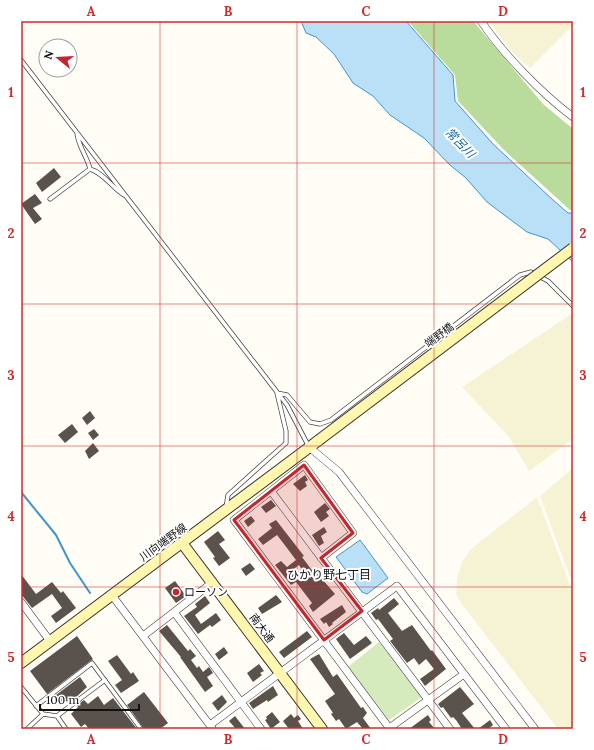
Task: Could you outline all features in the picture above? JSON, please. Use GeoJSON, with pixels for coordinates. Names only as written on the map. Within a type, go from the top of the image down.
{"type":"FeatureCollection","features":[{"type":"Feature","properties":{"kind":"main road","name":"端野橋"},"geometry":{"type":"LineString","coordinates":[[319,440],[573,248]]}},
{"type":"Feature","properties":{"kind":"main road","name":"川向端野線"},"geometry":{"type":"LineString","coordinates":[[21,663],[111,594],[182,543],[319,440]]}},
{"type":"Feature","properties":{"kind":"main road","name":"南大通"},"geometry":{"type":"LineString","coordinates":[[182,543],[322,729]]}},
{"type":"Feature","properties":{"kind":"street"},"geometry":{"type":"LineString","coordinates":[[481,21],[501,48],[540,88],[573,117]]}},
{"type":"Feature","properties":{"kind":"street"},"geometry":{"type":"LineString","coordinates":[[309,447],[339,472],[535,729]]}},
{"type":"Feature","properties":{"kind":"street"},"geometry":{"type":"LineString","coordinates":[[321,558],[353,533],[304,465],[234,520],[389,729],[464,674]]}},
{"type":"Feature","properties":{"kind":"street"},"geometry":{"type":"LineString","coordinates":[[271,491],[450,729]]}},
{"type":"Feature","properties":{"kind":"street"},"geometry":{"type":"LineString","coordinates":[[143,636],[212,582]]}},
{"type":"Feature","properties":{"kind":"street"},"geometry":{"type":"LineString","coordinates":[[111,594],[212,727],[241,702],[396,586],[506,729]]}},
{"type":"Feature","properties":{"kind":"street"},"geometry":{"type":"LineString","coordinates":[[21,602],[50,641]]}},
{"type":"Feature","properties":{"kind":"street"},"geometry":{"type":"LineString","coordinates":[[174,612],[261,729]]}},
{"type":"Feature","properties":{"kind":"lane"},"geometry":{"type":"LineString","coordinates":[[21,60],[287,406],[309,447]]}},
{"type":"Feature","properties":{"kind":"lane"},"geometry":{"type":"LineString","coordinates":[[77,132],[77,141],[88,160],[90,169]]}},
{"type":"Feature","properties":{"kind":"lane"},"geometry":{"type":"LineString","coordinates":[[50,199],[90,169],[96,170],[116,191],[126,196]]}},
{"type":"Feature","properties":{"kind":"lane"},"geometry":{"type":"LineString","coordinates":[[277,393],[287,395],[310,422],[320,424],[332,420],[520,275],[531,272],[548,281],[573,306]]}},
{"type":"Feature","properties":{"kind":"lane"},"geometry":{"type":"LineString","coordinates":[[225,510],[228,495],[286,443],[286,431],[277,393]]}},
{"type":"Feature","properties":{"kind":"lane"},"geometry":{"type":"LineString","coordinates":[[36,706],[92,663],[141,729]]}},
{"type":"Feature","properties":{"kind":"lane"},"geometry":{"type":"LineString","coordinates":[[21,687],[43,714],[57,716],[105,680]]}},
{"type":"Feature","properties":{"kind":"lane"},"geometry":{"type":"LineString","coordinates":[[27,729],[43,714]]}},
{"type":"Feature","properties":{"kind":"lane"},"geometry":{"type":"LineString","coordinates":[[57,716],[66,729]]}},
{"type":"Feature","properties":{"kind":"highlighted area"},"geometry":{"type":"Polygon","coordinates":[[[304,465],[353,533],[321,558],[362,611],[324,640],[234,520],[304,465]]]}},
{"type":"Feature","properties":{"kind":"shaded area"},"geometry":{"type":"Polygon","coordinates":[[[489,21],[573,21],[573,25],[530,68],[512,52],[489,21]]]}},
{"type":"Feature","properties":{"kind":"shaded area"},"geometry":{"type":"Polygon","coordinates":[[[573,313],[573,439],[529,471],[509,437],[462,387],[573,313]]]}},
{"type":"Feature","properties":{"kind":"shaded area"},"geometry":{"type":"Polygon","coordinates":[[[573,468],[573,585],[540,496],[573,468]]]}},
{"type":"Feature","properties":{"kind":"shaded area"},"geometry":{"type":"Polygon","coordinates":[[[537,497],[573,593],[573,729],[558,729],[461,603],[456,594],[457,578],[462,562],[471,549],[537,497]]]}},
{"type":"Feature","properties":{"kind":"green space"},"geometry":{"type":"Polygon","coordinates":[[[408,21],[473,21],[543,104],[573,129],[573,210],[570,210],[504,150],[458,101],[455,75],[408,21]]]}},
{"type":"Feature","properties":{"kind":"green space"},"geometry":{"type":"Polygon","coordinates":[[[379,642],[422,697],[389,720],[348,667],[379,642]]]}},
{"type":"Feature","properties":{"kind":"water","name":"常呂川"},"geometry":{"type":"Polygon","coordinates":[[[301,21],[406,21],[453,75],[455,101],[493,144],[568,213],[573,213],[573,262],[548,239],[527,232],[487,202],[466,178],[450,165],[424,138],[390,115],[373,96],[353,83],[334,54],[316,37],[306,33],[301,21]]]}},
{"type":"Feature","properties":{"kind":"water"},"geometry":{"type":"Polygon","coordinates":[[[360,540],[388,578],[367,594],[362,592],[336,557],[360,540]]]}},
{"type":"Feature","properties":{"kind":"building"},"geometry":{"type":"Polygon","coordinates":[[[54,168],[61,177],[42,192],[36,183],[54,168]]]}},
{"type":"Feature","properties":{"kind":"building"},"geometry":{"type":"Polygon","coordinates":[[[35,194],[42,203],[33,208],[42,219],[35,224],[21,204],[35,194]]]}},
{"type":"Feature","properties":{"kind":"building"},"geometry":{"type":"Polygon","coordinates":[[[90,411],[95,418],[87,425],[82,418],[90,411]]]}},
{"type":"Feature","properties":{"kind":"building"},"geometry":{"type":"Polygon","coordinates":[[[72,424],[78,432],[65,443],[58,435],[72,424]]]}},
{"type":"Feature","properties":{"kind":"building"},"geometry":{"type":"Polygon","coordinates":[[[94,429],[99,435],[93,440],[88,433],[94,429]]]}},
{"type":"Feature","properties":{"kind":"building"},"geometry":{"type":"Polygon","coordinates":[[[93,443],[99,451],[89,459],[85,451],[93,443]]]}},
{"type":"Feature","properties":{"kind":"building"},"geometry":{"type":"Polygon","coordinates":[[[305,475],[308,480],[305,482],[307,486],[300,491],[293,484],[305,475]]]}},
{"type":"Feature","properties":{"kind":"building"},"geometry":{"type":"Polygon","coordinates":[[[271,500],[276,506],[266,513],[261,507],[271,500]]]}},
{"type":"Feature","properties":{"kind":"building"},"geometry":{"type":"Polygon","coordinates":[[[325,503],[330,509],[326,512],[329,516],[321,522],[314,512],[325,503]]]}},
{"type":"Feature","properties":{"kind":"building"},"geometry":{"type":"Polygon","coordinates":[[[251,516],[255,521],[248,527],[244,521],[251,516]]]}},
{"type":"Feature","properties":{"kind":"building"},"geometry":{"type":"Polygon","coordinates":[[[276,520],[304,556],[302,557],[314,573],[316,572],[335,594],[313,612],[309,606],[312,603],[296,582],[291,585],[275,565],[281,561],[287,567],[296,560],[287,548],[277,535],[263,545],[258,539],[272,528],[269,524],[276,520]],[[299,565],[291,571],[297,580],[305,574],[299,565]]]}},
{"type":"Feature","properties":{"kind":"building"},"geometry":{"type":"Polygon","coordinates":[[[324,527],[327,532],[321,536],[324,543],[319,546],[312,535],[324,527]]]}},
{"type":"Feature","properties":{"kind":"building"},"geometry":{"type":"Polygon","coordinates":[[[218,531],[225,540],[219,544],[230,558],[219,566],[213,558],[215,557],[204,542],[218,531]]]}},
{"type":"Feature","properties":{"kind":"building"},"geometry":{"type":"Polygon","coordinates":[[[250,563],[255,569],[246,576],[241,569],[250,563]]]}},
{"type":"Feature","properties":{"kind":"building"},"geometry":{"type":"Polygon","coordinates":[[[21,574],[36,594],[52,582],[61,593],[63,591],[76,608],[56,623],[51,616],[62,608],[52,594],[32,608],[21,594],[21,574]]]}},
{"type":"Feature","properties":{"kind":"building","name":"ローソン"},"geometry":{"type":"Polygon","coordinates":[[[175,581],[186,596],[176,603],[165,588],[175,581]]]}},
{"type":"Feature","properties":{"kind":"building"},"geometry":{"type":"Polygon","coordinates":[[[276,595],[282,602],[262,614],[258,608],[276,595]]]}},
{"type":"Feature","properties":{"kind":"building"},"geometry":{"type":"Polygon","coordinates":[[[205,596],[210,603],[195,615],[201,624],[216,613],[221,620],[212,627],[210,625],[198,634],[184,616],[197,607],[195,604],[205,596]]]}},
{"type":"Feature","properties":{"kind":"building"},"geometry":{"type":"Polygon","coordinates":[[[394,598],[399,604],[388,613],[402,631],[412,625],[446,669],[425,686],[420,679],[434,669],[426,659],[419,665],[414,658],[407,663],[390,641],[393,639],[378,619],[376,620],[371,613],[378,608],[379,610],[394,598]]]}},
{"type":"Feature","properties":{"kind":"building"},"geometry":{"type":"Polygon","coordinates":[[[342,605],[346,612],[329,627],[326,622],[324,624],[320,619],[342,605]]]}},
{"type":"Feature","properties":{"kind":"building"},"geometry":{"type":"Polygon","coordinates":[[[167,625],[188,651],[190,649],[196,656],[191,660],[197,668],[199,666],[203,672],[209,667],[213,673],[207,677],[213,686],[205,692],[181,657],[159,631],[167,625]]]}},
{"type":"Feature","properties":{"kind":"building"},"geometry":{"type":"Polygon","coordinates":[[[307,631],[312,637],[284,658],[279,652],[307,631]]]}},
{"type":"Feature","properties":{"kind":"building"},"geometry":{"type":"Polygon","coordinates":[[[344,633],[354,645],[366,636],[372,643],[350,659],[336,639],[344,633]]]}},
{"type":"Feature","properties":{"kind":"building"},"geometry":{"type":"Polygon","coordinates":[[[77,636],[93,659],[47,694],[30,671],[77,636]]]}},
{"type":"Feature","properties":{"kind":"building"},"geometry":{"type":"Polygon","coordinates":[[[224,647],[228,653],[219,660],[215,654],[224,647]]]}},
{"type":"Feature","properties":{"kind":"building"},"geometry":{"type":"Polygon","coordinates":[[[319,654],[333,677],[337,674],[361,708],[363,707],[367,713],[363,718],[371,729],[363,729],[357,722],[346,729],[339,719],[336,721],[331,714],[333,713],[325,701],[335,694],[310,659],[319,654]]]}},
{"type":"Feature","properties":{"kind":"building"},"geometry":{"type":"Polygon","coordinates":[[[117,655],[131,674],[133,672],[139,681],[121,693],[115,685],[122,680],[108,661],[117,655]]]}},
{"type":"Feature","properties":{"kind":"building"},"geometry":{"type":"Polygon","coordinates":[[[259,664],[264,671],[260,673],[262,675],[253,682],[247,673],[259,664]]]}},
{"type":"Feature","properties":{"kind":"building"},"geometry":{"type":"Polygon","coordinates":[[[80,677],[87,687],[73,700],[71,698],[63,704],[56,695],[80,677]]]}},
{"type":"Feature","properties":{"kind":"building"},"geometry":{"type":"Polygon","coordinates":[[[273,686],[278,695],[268,702],[267,700],[253,709],[249,703],[273,686]]]}},
{"type":"Feature","properties":{"kind":"building"},"geometry":{"type":"Polygon","coordinates":[[[460,687],[474,704],[462,713],[475,729],[462,729],[456,720],[453,717],[451,718],[443,707],[441,708],[438,704],[460,687]]]}},
{"type":"Feature","properties":{"kind":"building"},"geometry":{"type":"Polygon","coordinates":[[[144,692],[168,723],[160,729],[144,729],[127,705],[144,692]]]}},
{"type":"Feature","properties":{"kind":"building"},"geometry":{"type":"Polygon","coordinates":[[[222,695],[227,702],[218,711],[212,703],[222,695]]]}},
{"type":"Feature","properties":{"kind":"building"},"geometry":{"type":"Polygon","coordinates":[[[98,696],[104,705],[113,698],[137,729],[89,729],[85,724],[81,727],[71,714],[78,707],[77,705],[84,700],[88,704],[98,696]]]}},
{"type":"Feature","properties":{"kind":"building"},"geometry":{"type":"Polygon","coordinates":[[[272,712],[280,722],[271,729],[265,720],[267,719],[266,717],[272,712]]]}},
{"type":"Feature","properties":{"kind":"building"},"geometry":{"type":"Polygon","coordinates":[[[291,714],[294,718],[298,715],[301,719],[298,721],[303,729],[289,729],[283,721],[291,714]]]}},
{"type":"Feature","properties":{"kind":"building"},"geometry":{"type":"Polygon","coordinates":[[[428,715],[431,720],[429,722],[435,729],[409,729],[428,715]]]}},
{"type":"Feature","properties":{"kind":"building"},"geometry":{"type":"Polygon","coordinates":[[[235,716],[245,729],[236,729],[229,721],[235,716]]]}},
{"type":"Feature","properties":{"kind":"building"},"geometry":{"type":"Polygon","coordinates":[[[490,720],[493,725],[488,729],[478,729],[490,720]]]}},
{"type":"Feature","properties":{"kind":"waterway"},"geometry":{"type":"LineString","coordinates":[[21,492],[56,535],[70,563],[90,593]]}},
{"type":"Feature","properties":{"kind":"place","name":"ローソン"},"geometry":{"type":"Point","coordinates":[176,592]}},
{"type":"Feature","properties":{"kind":"district","name":"ひかり野七丁目"},"geometry":{"type":"Point","coordinates":[329,575]}}]}
